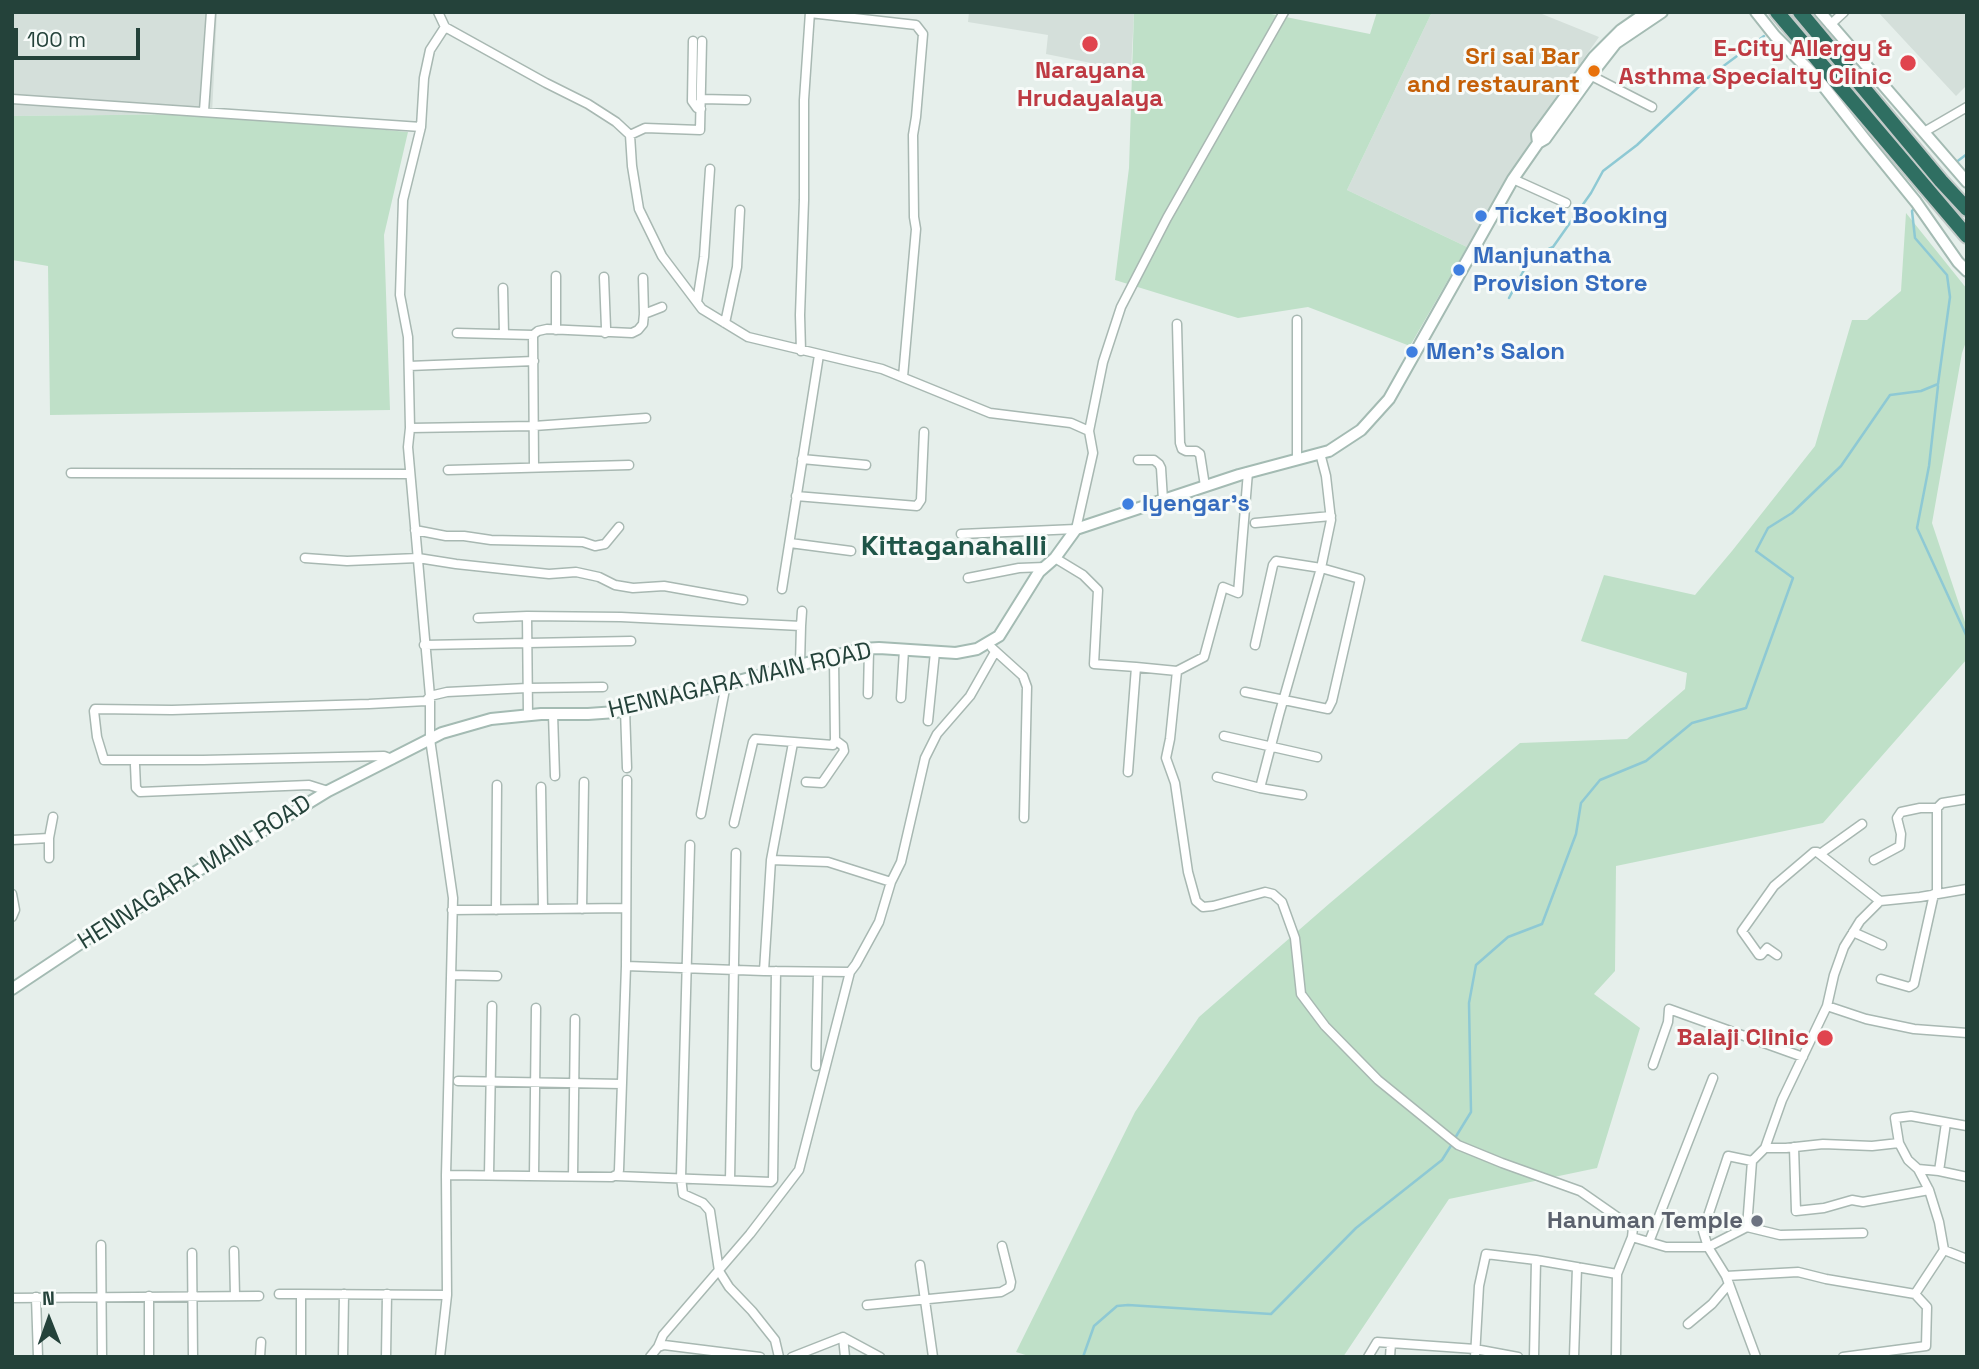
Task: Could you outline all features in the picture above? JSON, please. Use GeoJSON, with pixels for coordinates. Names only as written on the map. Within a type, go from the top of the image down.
{"type":"FeatureCollection","features":[{"type":"Feature","properties":{"kind":"highway"},"geometry":{"type":"LineString","coordinates":[[1777,12],[1967,236]]}},
{"type":"Feature","properties":{"kind":"highway"},"geometry":{"type":"LineString","coordinates":[[1800,12],[1967,209]]}},
{"type":"Feature","properties":{"kind":"street"},"geometry":{"type":"LineString","coordinates":[[204,111],[211,12]]}},
{"type":"Feature","properties":{"kind":"street"},"geometry":{"type":"LineString","coordinates":[[438,12],[445,27],[587,104],[616,122],[630,135],[639,209],[662,256],[702,309],[748,337],[882,369],[990,413],[1071,423],[1089,431]]}},
{"type":"Feature","properties":{"kind":"street"},"geometry":{"type":"LineString","coordinates":[[650,1357],[663,1335],[719,1271],[799,1170],[850,972],[879,922],[891,882],[901,862],[925,758],[937,734],[970,696],[991,648],[1040,572],[1055,558],[1076,529],[1093,453],[1089,431],[1103,362],[1121,307],[1167,218],[1284,12]]}},
{"type":"Feature","properties":{"kind":"street"},"geometry":{"type":"LineString","coordinates":[[961,534],[1076,529],[1248,472],[1329,451],[1361,430],[1389,399],[1513,179],[1538,144],[1545,139],[1609,41],[1629,23],[1647,12]]}},
{"type":"Feature","properties":{"kind":"street"},"geometry":{"type":"LineString","coordinates":[[1587,73],[1622,38],[1662,12]]}},
{"type":"Feature","properties":{"kind":"street"},"geometry":{"type":"LineString","coordinates":[[1756,12],[1775,36],[1818,78],[1967,271]]}},
{"type":"Feature","properties":{"kind":"street"},"geometry":{"type":"LineString","coordinates":[[1820,12],[1967,183]]}},
{"type":"Feature","properties":{"kind":"street"},"geometry":{"type":"LineString","coordinates":[[1830,25],[1844,12]]}},
{"type":"Feature","properties":{"kind":"street"},"geometry":{"type":"LineString","coordinates":[[801,351],[804,100],[810,13],[916,26],[923,34],[913,135],[916,229],[903,377]]}},
{"type":"Feature","properties":{"kind":"street"},"geometry":{"type":"LineString","coordinates":[[440,1357],[447,1295],[446,1175],[453,898],[430,739],[430,696],[408,447],[408,337],[400,295],[403,200],[421,127],[424,78],[430,50],[445,27]]}},
{"type":"Feature","properties":{"kind":"street"},"geometry":{"type":"LineString","coordinates":[[630,135],[645,128],[700,130],[701,109],[701,99],[698,41],[692,102],[701,109]]}},
{"type":"Feature","properties":{"kind":"street"},"geometry":{"type":"LineString","coordinates":[[1587,73],[1652,107]]}},
{"type":"Feature","properties":{"kind":"street"},"geometry":{"type":"LineString","coordinates":[[12,99],[421,127]]}},
{"type":"Feature","properties":{"kind":"street"},"geometry":{"type":"LineString","coordinates":[[701,99],[746,100]]}},
{"type":"Feature","properties":{"kind":"street"},"geometry":{"type":"LineString","coordinates":[[1924,132],[1967,107]]}},
{"type":"Feature","properties":{"kind":"street"},"geometry":{"type":"LineString","coordinates":[[698,302],[705,257],[710,169]]}},
{"type":"Feature","properties":{"kind":"street"},"geometry":{"type":"LineString","coordinates":[[1513,179],[1566,204]]}},
{"type":"Feature","properties":{"kind":"street"},"geometry":{"type":"LineString","coordinates":[[725,323],[737,267],[740,210]]}},
{"type":"Feature","properties":{"kind":"street"},"geometry":{"type":"LineString","coordinates":[[556,276],[556,330]]}},
{"type":"Feature","properties":{"kind":"street"},"geometry":{"type":"LineString","coordinates":[[604,277],[605,333]]}},
{"type":"Feature","properties":{"kind":"street"},"geometry":{"type":"LineString","coordinates":[[457,333],[533,335],[538,331],[556,330],[632,333],[643,324],[643,278]]}},
{"type":"Feature","properties":{"kind":"street"},"geometry":{"type":"LineString","coordinates":[[503,288],[504,334]]}},
{"type":"Feature","properties":{"kind":"street"},"geometry":{"type":"LineString","coordinates":[[644,314],[662,307]]}},
{"type":"Feature","properties":{"kind":"street"},"geometry":{"type":"LineString","coordinates":[[1297,320],[1297,459]]}},
{"type":"Feature","properties":{"kind":"street"},"geometry":{"type":"LineString","coordinates":[[1177,324],[1180,443],[1182,449],[1200,454],[1205,486]]}},
{"type":"Feature","properties":{"kind":"street"},"geometry":{"type":"LineString","coordinates":[[533,335],[534,467]]}},
{"type":"Feature","properties":{"kind":"street"},"geometry":{"type":"LineString","coordinates":[[782,590],[819,355]]}},
{"type":"Feature","properties":{"kind":"street"},"geometry":{"type":"LineString","coordinates":[[409,366],[534,361]]}},
{"type":"Feature","properties":{"kind":"street"},"geometry":{"type":"LineString","coordinates":[[410,428],[534,426],[646,418]]}},
{"type":"Feature","properties":{"kind":"street"},"geometry":{"type":"LineString","coordinates":[[796,496],[917,506],[921,500],[924,432]]}},
{"type":"Feature","properties":{"kind":"street"},"geometry":{"type":"LineString","coordinates":[[1260,788],[1321,568],[1331,516],[1320,453]]}},
{"type":"Feature","properties":{"kind":"street"},"geometry":{"type":"LineString","coordinates":[[802,459],[866,465]]}},
{"type":"Feature","properties":{"kind":"street"},"geometry":{"type":"LineString","coordinates":[[1138,460],[1154,460],[1159,464],[1163,500]]}},
{"type":"Feature","properties":{"kind":"street"},"geometry":{"type":"LineString","coordinates":[[448,470],[629,465]]}},
{"type":"Feature","properties":{"kind":"street"},"geometry":{"type":"LineString","coordinates":[[1055,558],[1083,575],[1098,590],[1094,664],[1177,671],[1205,657],[1223,587],[1238,593],[1248,472]]}},
{"type":"Feature","properties":{"kind":"street"},"geometry":{"type":"LineString","coordinates":[[71,473],[410,474]]}},
{"type":"Feature","properties":{"kind":"street"},"geometry":{"type":"LineString","coordinates":[[1255,523],[1331,516]]}},
{"type":"Feature","properties":{"kind":"street"},"geometry":{"type":"LineString","coordinates":[[415,530],[446,536],[583,542],[594,546],[605,544],[619,527]]}},
{"type":"Feature","properties":{"kind":"street"},"geometry":{"type":"LineString","coordinates":[[790,542],[851,551]]}},
{"type":"Feature","properties":{"kind":"street"},"geometry":{"type":"LineString","coordinates":[[304,558],[347,561],[418,558],[549,574],[576,572],[599,577],[615,585],[633,588],[664,586],[743,600]]}},
{"type":"Feature","properties":{"kind":"street"},"geometry":{"type":"LineString","coordinates":[[1245,692],[1328,709],[1360,579],[1321,568],[1276,561],[1255,645]]}},
{"type":"Feature","properties":{"kind":"street"},"geometry":{"type":"LineString","coordinates":[[968,578],[1045,566]]}},
{"type":"Feature","properties":{"kind":"street"},"geometry":{"type":"LineString","coordinates":[[800,664],[802,611]]}},
{"type":"Feature","properties":{"kind":"street"},"geometry":{"type":"LineString","coordinates":[[527,616],[528,715]]}},
{"type":"Feature","properties":{"kind":"street"},"geometry":{"type":"LineString","coordinates":[[478,618],[621,617],[801,625]]}},
{"type":"Feature","properties":{"kind":"street"},"geometry":{"type":"LineString","coordinates":[[424,645],[631,641]]}},
{"type":"Feature","properties":{"kind":"street"},"geometry":{"type":"LineString","coordinates":[[991,648],[1023,676],[1027,687],[1024,818]]}},
{"type":"Feature","properties":{"kind":"street","name":"HENNAGARA MAIN ROAD"},"geometry":{"type":"LineString","coordinates":[[12,989],[96,933],[328,791],[442,733],[491,719],[588,714],[625,709],[676,694],[869,649],[956,653],[991,648]]}},
{"type":"Feature","properties":{"kind":"street"},"geometry":{"type":"LineString","coordinates":[[868,694],[869,649]]}},
{"type":"Feature","properties":{"kind":"street"},"geometry":{"type":"LineString","coordinates":[[901,698],[904,650]]}},
{"type":"Feature","properties":{"kind":"street"},"geometry":{"type":"LineString","coordinates":[[928,721],[935,652]]}},
{"type":"Feature","properties":{"kind":"street"},"geometry":{"type":"LineString","coordinates":[[734,823],[752,742],[758,738],[833,745],[834,658]]}},
{"type":"Feature","properties":{"kind":"street"},"geometry":{"type":"LineString","coordinates":[[1128,772],[1136,667]]}},
{"type":"Feature","properties":{"kind":"street"},"geometry":{"type":"LineString","coordinates":[[1177,671],[1166,758],[1175,783],[1188,872],[1196,901],[1203,907],[1265,892],[1273,894],[1282,902],[1295,938],[1301,995],[1325,1026],[1378,1080],[1458,1144],[1580,1191],[1633,1228],[1617,1274],[1616,1357]]}},
{"type":"Feature","properties":{"kind":"street"},"geometry":{"type":"LineString","coordinates":[[701,814],[726,684]]}},
{"type":"Feature","properties":{"kind":"street"},"geometry":{"type":"LineString","coordinates":[[391,759],[104,760],[97,737],[94,711],[369,704],[426,701],[430,696],[447,692],[603,687]]}},
{"type":"Feature","properties":{"kind":"street"},"geometry":{"type":"LineString","coordinates":[[625,709],[627,768]]}},
{"type":"Feature","properties":{"kind":"street"},"geometry":{"type":"LineString","coordinates":[[553,714],[555,776]]}},
{"type":"Feature","properties":{"kind":"street"},"geometry":{"type":"LineString","coordinates":[[1224,736],[1317,758]]}},
{"type":"Feature","properties":{"kind":"street"},"geometry":{"type":"LineString","coordinates":[[806,782],[822,783],[844,751],[843,746],[835,740]]}},
{"type":"Feature","properties":{"kind":"street"},"geometry":{"type":"LineString","coordinates":[[764,971],[771,860],[793,743]]}},
{"type":"Feature","properties":{"kind":"street"},"geometry":{"type":"LineString","coordinates":[[135,765],[136,788],[141,792],[309,785],[328,791]]}},
{"type":"Feature","properties":{"kind":"street"},"geometry":{"type":"LineString","coordinates":[[1217,778],[1302,795]]}},
{"type":"Feature","properties":{"kind":"street"},"geometry":{"type":"LineString","coordinates":[[615,1176],[619,1170],[622,1084],[626,780]]}},
{"type":"Feature","properties":{"kind":"street"},"geometry":{"type":"LineString","coordinates":[[582,909],[584,782]]}},
{"type":"Feature","properties":{"kind":"street"},"geometry":{"type":"LineString","coordinates":[[496,910],[497,785]]}},
{"type":"Feature","properties":{"kind":"street"},"geometry":{"type":"LineString","coordinates":[[541,787],[542,909]]}},
{"type":"Feature","properties":{"kind":"street"},"geometry":{"type":"LineString","coordinates":[[1881,979],[1909,987],[1914,984],[1936,894],[1937,808],[1942,803],[1967,799]]}},
{"type":"Feature","properties":{"kind":"street"},"geometry":{"type":"LineString","coordinates":[[1874,860],[1900,846],[1901,834],[1897,818],[1901,812],[1937,808]]}},
{"type":"Feature","properties":{"kind":"street"},"geometry":{"type":"LineString","coordinates":[[48,858],[53,817]]}},
{"type":"Feature","properties":{"kind":"street"},"geometry":{"type":"LineString","coordinates":[[1820,854],[1861,824]]}},
{"type":"Feature","properties":{"kind":"street"},"geometry":{"type":"LineString","coordinates":[[12,840],[49,838]]}},
{"type":"Feature","properties":{"kind":"street"},"geometry":{"type":"LineString","coordinates":[[690,845],[681,1178],[683,1194],[703,1203],[710,1210],[719,1271],[729,1287],[775,1340],[779,1357]]}},
{"type":"Feature","properties":{"kind":"street"},"geometry":{"type":"LineString","coordinates":[[1777,955],[1767,948],[1759,955],[1742,932],[1774,886],[1814,852],[1880,901]]}},
{"type":"Feature","properties":{"kind":"street"},"geometry":{"type":"LineString","coordinates":[[730,1180],[736,853]]}},
{"type":"Feature","properties":{"kind":"street"},"geometry":{"type":"LineString","coordinates":[[771,860],[828,862],[891,882]]}},
{"type":"Feature","properties":{"kind":"street"},"geometry":{"type":"LineString","coordinates":[[1747,1227],[1752,1161],[1765,1148],[1782,1100],[1827,1006],[1844,947],[1860,921],[1880,901],[1967,889]]}},
{"type":"Feature","properties":{"kind":"street"},"geometry":{"type":"LineString","coordinates":[[12,894],[15,910],[12,916]]}},
{"type":"Feature","properties":{"kind":"street"},"geometry":{"type":"LineString","coordinates":[[452,910],[626,908]]}},
{"type":"Feature","properties":{"kind":"street"},"geometry":{"type":"LineString","coordinates":[[1853,932],[1882,945]]}},
{"type":"Feature","properties":{"kind":"street"},"geometry":{"type":"LineString","coordinates":[[625,966],[850,972]]}},
{"type":"Feature","properties":{"kind":"street"},"geometry":{"type":"LineString","coordinates":[[446,1175],[615,1176],[771,1182],[776,971]]}},
{"type":"Feature","properties":{"kind":"street"},"geometry":{"type":"LineString","coordinates":[[816,1066],[818,972]]}},
{"type":"Feature","properties":{"kind":"street"},"geometry":{"type":"LineString","coordinates":[[451,975],[496,976]]}},
{"type":"Feature","properties":{"kind":"street"},"geometry":{"type":"LineString","coordinates":[[489,1175],[492,1006]]}},
{"type":"Feature","properties":{"kind":"street"},"geometry":{"type":"LineString","coordinates":[[1827,1006],[1866,1019],[1914,1029],[1967,1033]]}},
{"type":"Feature","properties":{"kind":"street"},"geometry":{"type":"LineString","coordinates":[[534,1176],[536,1008]]}},
{"type":"Feature","properties":{"kind":"street"},"geometry":{"type":"LineString","coordinates":[[1653,1065],[1668,1022],[1669,1009],[1803,1057]]}},
{"type":"Feature","properties":{"kind":"street"},"geometry":{"type":"LineString","coordinates":[[573,1176],[575,1019]]}},
{"type":"Feature","properties":{"kind":"street"},"geometry":{"type":"LineString","coordinates":[[1649,1242],[1713,1078]]}},
{"type":"Feature","properties":{"kind":"street"},"geometry":{"type":"LineString","coordinates":[[458,1081],[622,1084]]}},
{"type":"Feature","properties":{"kind":"street"},"geometry":{"type":"LineString","coordinates":[[1915,1294],[1944,1250],[1929,1191],[1918,1169],[1908,1160],[1899,1143],[1895,1118],[1912,1116],[1967,1126]]}},
{"type":"Feature","properties":{"kind":"street"},"geometry":{"type":"LineString","coordinates":[[1940,1171],[1947,1123]]}},
{"type":"Feature","properties":{"kind":"street"},"geometry":{"type":"LineString","coordinates":[[1765,1148],[1899,1143]]}},
{"type":"Feature","properties":{"kind":"street"},"geometry":{"type":"LineString","coordinates":[[1794,1147],[1796,1210],[1929,1191]]}},
{"type":"Feature","properties":{"kind":"street"},"geometry":{"type":"LineString","coordinates":[[1752,1161],[1728,1156],[1703,1231],[1708,1247],[1728,1280],[1756,1357]]}},
{"type":"Feature","properties":{"kind":"street"},"geometry":{"type":"LineString","coordinates":[[1918,1169],[1967,1177]]}},
{"type":"Feature","properties":{"kind":"street"},"geometry":{"type":"LineString","coordinates":[[1632,1237],[1667,1247],[1708,1247],[1747,1227],[1780,1235],[1863,1233]]}},
{"type":"Feature","properties":{"kind":"street"},"geometry":{"type":"LineString","coordinates":[[101,1245],[102,1357]]}},
{"type":"Feature","properties":{"kind":"street"},"geometry":{"type":"LineString","coordinates":[[867,1305],[1001,1292],[1010,1287],[1011,1282],[1002,1246]]}},
{"type":"Feature","properties":{"kind":"street"},"geometry":{"type":"LineString","coordinates":[[1944,1250],[1967,1259]]}},
{"type":"Feature","properties":{"kind":"street"},"geometry":{"type":"LineString","coordinates":[[234,1251],[235,1296]]}},
{"type":"Feature","properties":{"kind":"street"},"geometry":{"type":"LineString","coordinates":[[192,1253],[193,1357]]}},
{"type":"Feature","properties":{"kind":"street"},"geometry":{"type":"LineString","coordinates":[[1475,1353],[1479,1286],[1486,1254],[1617,1274]]}},
{"type":"Feature","properties":{"kind":"street"},"geometry":{"type":"LineString","coordinates":[[1534,1357],[1536,1260]]}},
{"type":"Feature","properties":{"kind":"street"},"geometry":{"type":"LineString","coordinates":[[920,1265],[933,1357]]}},
{"type":"Feature","properties":{"kind":"street"},"geometry":{"type":"LineString","coordinates":[[1574,1357],[1577,1267]]}},
{"type":"Feature","properties":{"kind":"street"},"geometry":{"type":"LineString","coordinates":[[1688,1324],[1712,1304],[1728,1280],[1798,1272],[1915,1294],[1927,1307],[1926,1346],[1843,1357]]}},
{"type":"Feature","properties":{"kind":"street"},"geometry":{"type":"LineString","coordinates":[[279,1294],[447,1295]]}},
{"type":"Feature","properties":{"kind":"street"},"geometry":{"type":"LineString","coordinates":[[301,1294],[301,1357]]}},
{"type":"Feature","properties":{"kind":"street"},"geometry":{"type":"LineString","coordinates":[[343,1357],[344,1294]]}},
{"type":"Feature","properties":{"kind":"street"},"geometry":{"type":"LineString","coordinates":[[386,1357],[387,1294]]}},
{"type":"Feature","properties":{"kind":"street"},"geometry":{"type":"LineString","coordinates":[[149,1296],[149,1357]]}},
{"type":"Feature","properties":{"kind":"street"},"geometry":{"type":"LineString","coordinates":[[12,1298],[259,1296]]}},
{"type":"Feature","properties":{"kind":"street"},"geometry":{"type":"LineString","coordinates":[[36,1297],[38,1357]]}},
{"type":"Feature","properties":{"kind":"street"},"geometry":{"type":"LineString","coordinates":[[843,1338],[845,1357]]}},
{"type":"Feature","properties":{"kind":"street"},"geometry":{"type":"LineString","coordinates":[[792,1357],[843,1338],[880,1357]]}},
{"type":"Feature","properties":{"kind":"street"},"geometry":{"type":"LineString","coordinates":[[260,1357],[261,1342]]}},
{"type":"Feature","properties":{"kind":"street"},"geometry":{"type":"LineString","coordinates":[[1368,1357],[1377,1342],[1517,1357]]}},
{"type":"Feature","properties":{"kind":"street"},"geometry":{"type":"LineString","coordinates":[[1390,1357],[1391,1343]]}},
{"type":"Feature","properties":{"kind":"street"},"geometry":{"type":"LineString","coordinates":[[658,1347],[687,1347],[760,1357]]}},
{"type":"Feature","properties":{"kind":"street"},"geometry":{"type":"LineString","coordinates":[[686,1357],[687,1347]]}},
{"type":"Feature","properties":{"kind":"street"},"geometry":{"type":"LineString","coordinates":[[1430,1357],[1431,1347]]}},
{"type":"Feature","properties":{"kind":"shaded area"},"geometry":{"type":"Polygon","coordinates":[[[12,12],[217,12],[212,114],[12,116],[12,12]]]}},
{"type":"Feature","properties":{"kind":"shaded area","name":"Narayana Hrudayalaya"},"geometry":{"type":"Polygon","coordinates":[[[969,12],[1134,12],[1131,71],[1046,54],[1048,35],[968,22],[969,12]]]}},
{"type":"Feature","properties":{"kind":"shaded area"},"geometry":{"type":"Polygon","coordinates":[[[1432,12],[1537,12],[1599,37],[1559,94],[1467,247],[1347,190],[1432,12]]]}},
{"type":"Feature","properties":{"kind":"shaded area"},"geometry":{"type":"Polygon","coordinates":[[[1878,12],[1967,12],[1967,85],[1956,96],[1878,12]]]}},
{"type":"Feature","properties":{"kind":"green space"},"geometry":{"type":"Polygon","coordinates":[[[1134,12],[1261,12],[1370,34],[1377,12],[1432,12],[1347,190],[1467,247],[1410,346],[1308,307],[1238,318],[1115,280],[1129,168],[1134,12]]]}},
{"type":"Feature","properties":{"kind":"green space"},"geometry":{"type":"Polygon","coordinates":[[[212,114],[408,132],[384,235],[390,410],[50,415],[48,266],[12,260],[12,116],[212,114]]]}},
{"type":"Feature","properties":{"kind":"green space"},"geometry":{"type":"Polygon","coordinates":[[[1906,213],[1967,289],[1967,339],[1962,353],[1932,523],[1967,628],[1967,659],[1823,823],[1616,866],[1615,971],[1594,994],[1640,1028],[1597,1168],[1449,1199],[1343,1357],[1032,1357],[1016,1352],[1135,1112],[1199,1017],[1520,743],[1627,739],[1685,689],[1687,673],[1581,641],[1604,575],[1695,595],[1732,551],[1815,446],[1852,320],[1867,320],[1901,291],[1906,213]]]}},
{"type":"Feature","properties":{"kind":"waterway"},"geometry":{"type":"LineString","coordinates":[[1509,298],[1524,270],[1538,254],[1553,247],[1603,171],[1637,145],[1710,76],[1764,36]]}},
{"type":"Feature","properties":{"kind":"waterway"},"geometry":{"type":"LineString","coordinates":[[1955,163],[1967,154]]}},
{"type":"Feature","properties":{"kind":"waterway"},"geometry":{"type":"LineString","coordinates":[[1455,1138],[1471,1112],[1469,1003],[1476,965],[1508,937],[1542,924],[1576,834],[1581,803],[1600,780],[1646,761],[1692,723],[1746,708],[1793,578],[1756,551],[1768,528],[1792,513],[1841,466],[1890,395],[1921,391],[1938,384],[1950,297],[1947,275],[1915,238],[1912,211],[1916,206]]}},
{"type":"Feature","properties":{"kind":"waterway"},"geometry":{"type":"LineString","coordinates":[[1938,386],[1929,466],[1917,528],[1967,637]]}},
{"type":"Feature","properties":{"kind":"waterway"},"geometry":{"type":"LineString","coordinates":[[1083,1357],[1094,1326],[1117,1306],[1271,1314],[1356,1228],[1442,1160],[1452,1144]]}},
{"type":"Feature","properties":{"kind":"place","name":"Narayana Hrudayalaya"},"geometry":{"type":"Point","coordinates":[1090,44]}},
{"type":"Feature","properties":{"kind":"place","name":"E-City Allergy & Asthma Specialty Clinic"},"geometry":{"type":"Point","coordinates":[1908,63]}},
{"type":"Feature","properties":{"kind":"place","name":"Sri sai Bar and restaurant"},"geometry":{"type":"Point","coordinates":[1594,71]}},
{"type":"Feature","properties":{"kind":"place","name":"Ticket Booking"},"geometry":{"type":"Point","coordinates":[1481,216]}},
{"type":"Feature","properties":{"kind":"place","name":"Manjunatha Provision Store"},"geometry":{"type":"Point","coordinates":[1459,270]}},
{"type":"Feature","properties":{"kind":"place","name":"Men's Salon"},"geometry":{"type":"Point","coordinates":[1412,352]}},
{"type":"Feature","properties":{"kind":"place","name":"Iyengar's"},"geometry":{"type":"Point","coordinates":[1128,504]}},
{"type":"Feature","properties":{"kind":"place","name":"Balaji Clinic"},"geometry":{"type":"Point","coordinates":[1825,1038]}},
{"type":"Feature","properties":{"kind":"place","name":"Hanuman Temple"},"geometry":{"type":"Point","coordinates":[1757,1221]}},
{"type":"Feature","properties":{"kind":"district","name":"Kittaganahalli"},"geometry":{"type":"Point","coordinates":[954,547]}}]}
